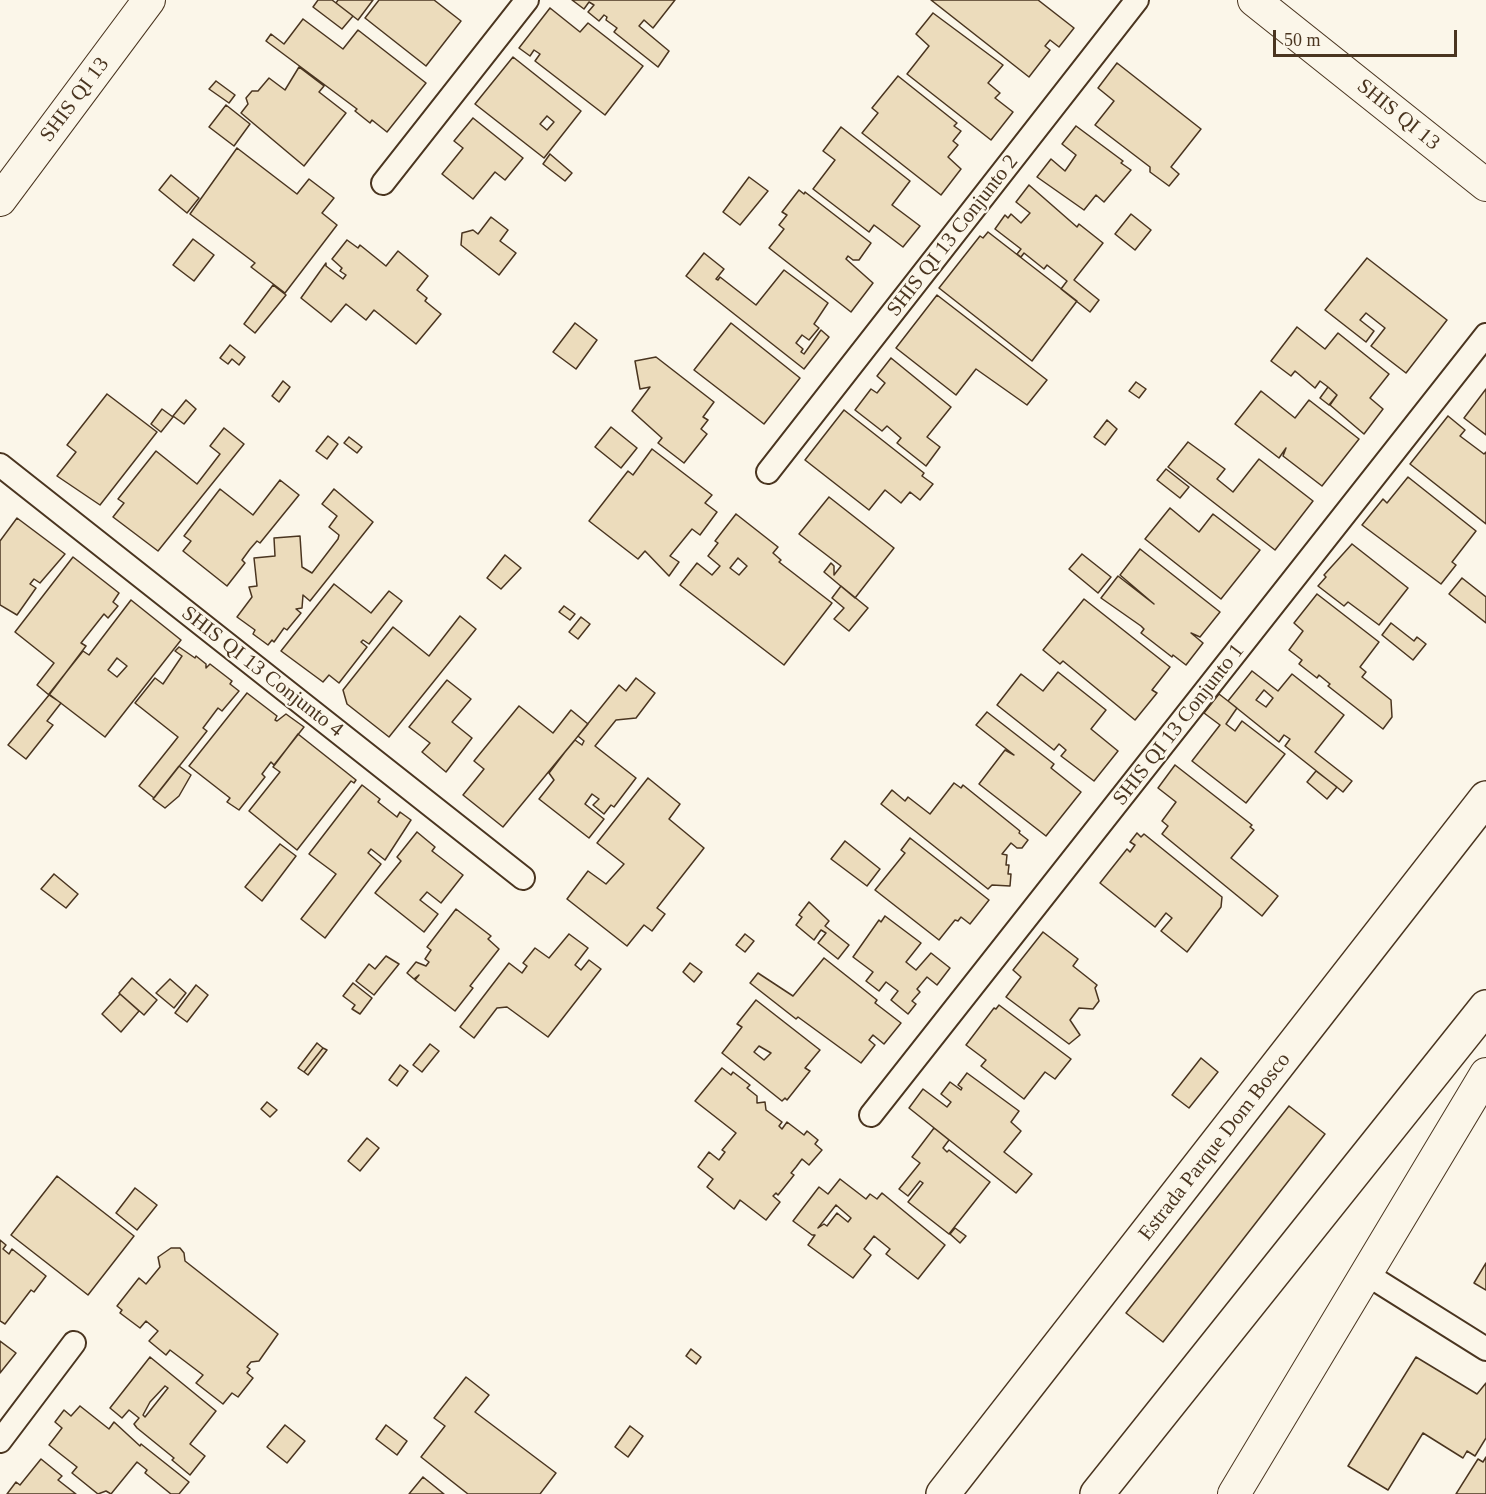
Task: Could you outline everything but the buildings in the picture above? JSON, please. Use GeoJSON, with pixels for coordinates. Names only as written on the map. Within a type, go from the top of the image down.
{"type":"FeatureCollection","features":[{"type":"Feature","properties":{"kind":"main road","name":"Estrada Parque Dom Bosco"},"geometry":{"type":"LineString","coordinates":[[943,1494],[1486,798]]}},
{"type":"Feature","properties":{"kind":"main road"},"geometry":{"type":"LineString","coordinates":[[1097,1494],[1486,1007]]}},
{"type":"Feature","properties":{"kind":"street","name":"SHIS QI 13"},"geometry":{"type":"LineString","coordinates":[[0,200],[149,0]]}},
{"type":"Feature","properties":{"kind":"street"},"geometry":{"type":"LineString","coordinates":[[383,183],[527,0]]}},
{"type":"Feature","properties":{"kind":"street","name":"SHIS QI 13 Conjunto 2"},"geometry":{"type":"LineString","coordinates":[[768,472],[1137,0]]}},
{"type":"Feature","properties":{"kind":"street","name":"SHIS QI 13"},"geometry":{"type":"LineString","coordinates":[[1254,0],[1486,185]]}},
{"type":"Feature","properties":{"kind":"street","name":"SHIS QI 13 Conjunto 1"},"geometry":{"type":"LineString","coordinates":[[871,1115],[1486,335]]}},
{"type":"Feature","properties":{"kind":"street","name":"SHIS QI 13 Conjunto 4"},"geometry":{"type":"LineString","coordinates":[[0,465],[523,878]]}},
{"type":"Feature","properties":{"kind":"street"},"geometry":{"type":"LineString","coordinates":[[1234,1494],[1368,1275],[1486,1074]]}},
{"type":"Feature","properties":{"kind":"street"},"geometry":{"type":"LineString","coordinates":[[1368,1275],[1486,1349]]}},
{"type":"Feature","properties":{"kind":"street"},"geometry":{"type":"LineString","coordinates":[[0,1441],[74,1343]]}}]}
